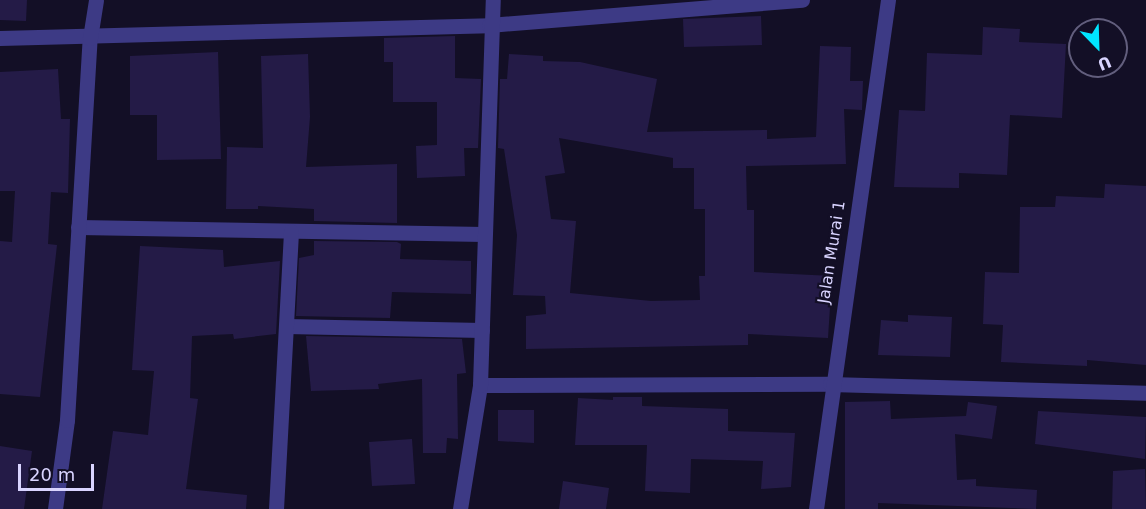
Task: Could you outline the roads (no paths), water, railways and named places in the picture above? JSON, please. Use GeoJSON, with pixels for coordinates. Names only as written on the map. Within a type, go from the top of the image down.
{"type":"FeatureCollection","features":[{"type":"Feature","properties":{"kind":"street"},"geometry":{"type":"LineString","coordinates":[[56,509],[67,420],[90,38],[96,0]]}},
{"type":"Feature","properties":{"kind":"street"},"geometry":{"type":"LineString","coordinates":[[460,509],[480,386],[489,25],[493,0]]}},
{"type":"Feature","properties":{"kind":"street"},"geometry":{"type":"LineString","coordinates":[[0,38],[90,38],[489,25],[802,0]]}},
{"type":"Feature","properties":{"kind":"street","name":"Jalan Murai 1"},"geometry":{"type":"LineString","coordinates":[[816,509],[831,384],[888,0]]}},
{"type":"Feature","properties":{"kind":"street"},"geometry":{"type":"LineString","coordinates":[[78,227],[484,234]]}},
{"type":"Feature","properties":{"kind":"street"},"geometry":{"type":"LineString","coordinates":[[276,509],[291,231]]}},
{"type":"Feature","properties":{"kind":"street"},"geometry":{"type":"LineString","coordinates":[[286,326],[482,330]]}},
{"type":"Feature","properties":{"kind":"street"},"geometry":{"type":"LineString","coordinates":[[480,386],[831,384],[1146,393]]}}]}
